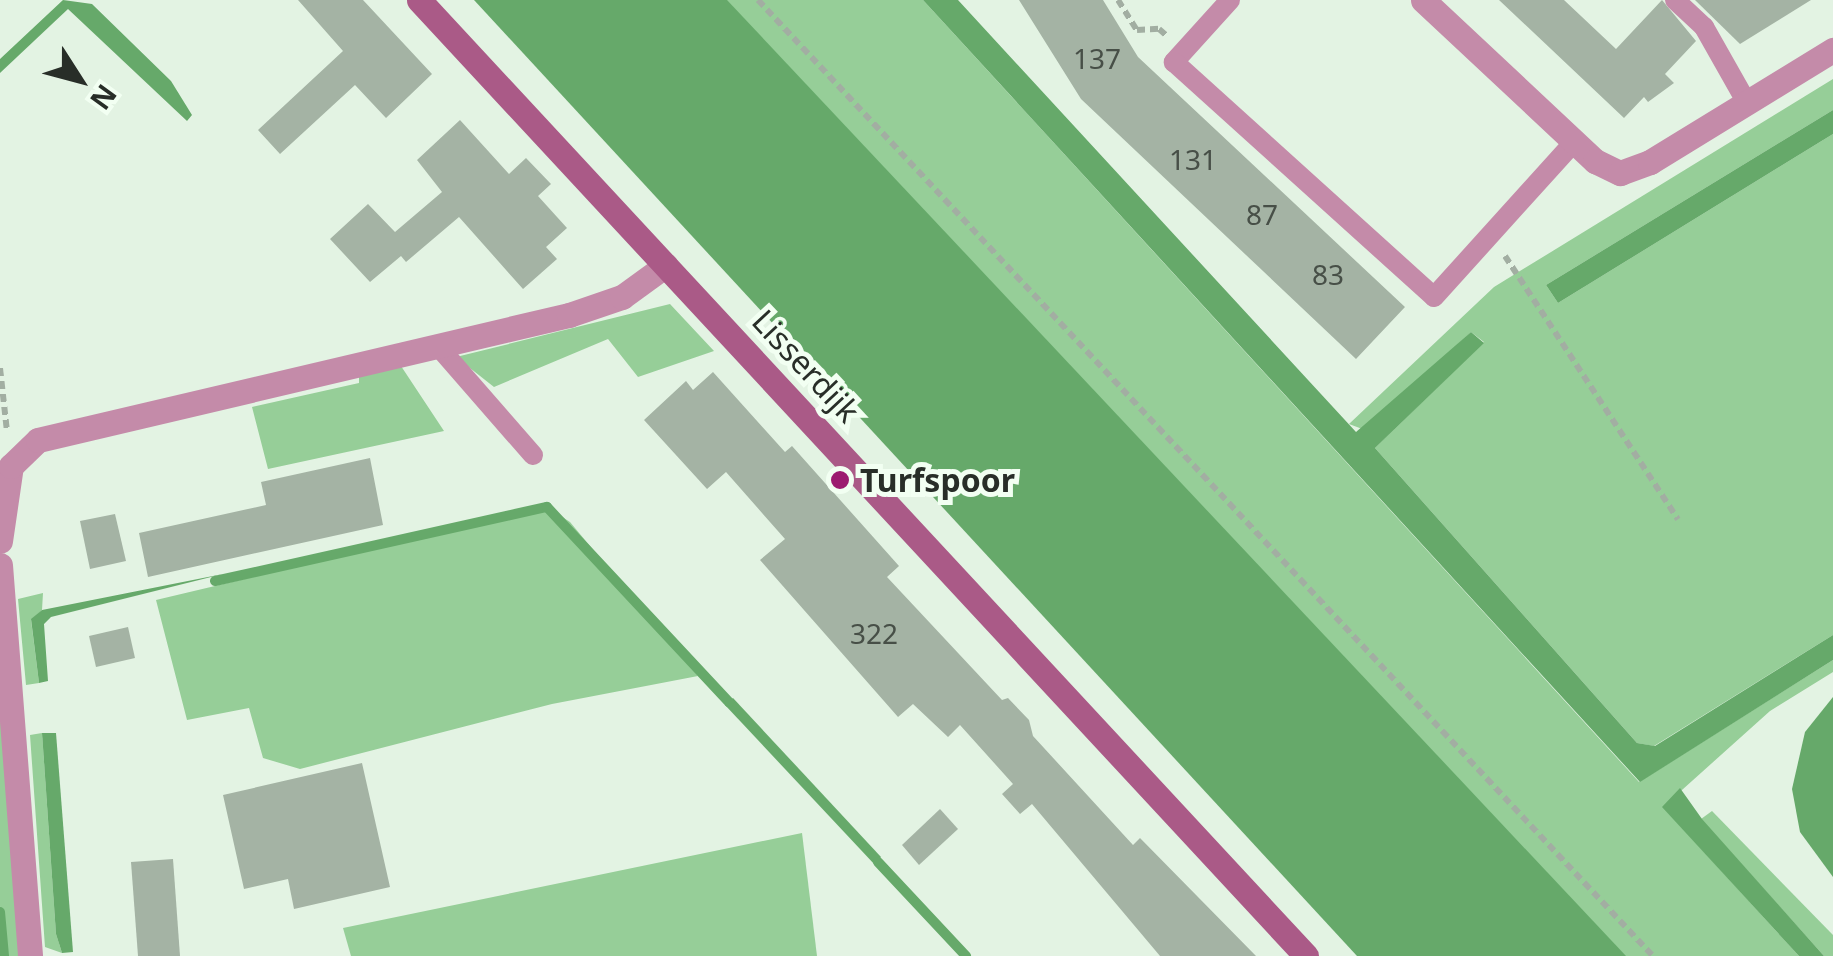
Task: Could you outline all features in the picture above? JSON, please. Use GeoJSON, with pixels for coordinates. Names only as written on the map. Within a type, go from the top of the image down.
{"type":"FeatureCollection","features":[{"type":"Feature","properties":{"kind":"street","name":"Lisserdijk"},"geometry":{"type":"LineString","coordinates":[[419,0],[1306,956]]}},
{"type":"Feature","properties":{"kind":"street"},"geometry":{"type":"LineString","coordinates":[[1423,0],[1574,142],[1620,172],[1650,162],[1833,50]]}},
{"type":"Feature","properties":{"kind":"street"},"geometry":{"type":"LineString","coordinates":[[0,540],[11,466],[38,440],[587,309],[622,297],[666,265]]}},
{"type":"Feature","properties":{"kind":"street"},"geometry":{"type":"LineString","coordinates":[[1,578],[30,956]]}},
{"type":"Feature","properties":{"kind":"lane"},"geometry":{"type":"LineString","coordinates":[[1230,0],[1174,62],[1434,297],[1574,142]]}},
{"type":"Feature","properties":{"kind":"lane"},"geometry":{"type":"LineString","coordinates":[[1676,0],[1704,28],[1747,102]]}},
{"type":"Feature","properties":{"kind":"lane"},"geometry":{"type":"LineString","coordinates":[[437,345],[533,455]]}},
{"type":"Feature","properties":{"kind":"path"},"geometry":{"type":"LineString","coordinates":[[758,0],[1653,956]]}},
{"type":"Feature","properties":{"kind":"path"},"geometry":{"type":"LineString","coordinates":[[1118,0],[1137,30],[1159,28],[1184,50]]}},
{"type":"Feature","properties":{"kind":"path"},"geometry":{"type":"LineString","coordinates":[[1490,235],[1678,520]]}},
{"type":"Feature","properties":{"kind":"path"},"geometry":{"type":"LineString","coordinates":[[0,368],[11,466]]}},
{"type":"Feature","properties":{"kind":"shaded area"},"geometry":{"type":"Polygon","coordinates":[[[63,0],[92,4],[171,81],[192,115],[187,121],[68,9],[0,73],[0,59],[63,0]]]}},
{"type":"Feature","properties":{"kind":"shaded area"},"geometry":{"type":"Polygon","coordinates":[[[474,0],[727,0],[1626,956],[1357,956],[474,0]]]}},
{"type":"Feature","properties":{"kind":"shaded area"},"geometry":{"type":"Polygon","coordinates":[[[726,0],[923,0],[1639,782],[1833,660],[1833,672],[1770,711],[1663,807],[1799,956],[1619,956],[726,0]]]}},
{"type":"Feature","properties":{"kind":"shaded area"},"geometry":{"type":"Polygon","coordinates":[[[923,0],[958,0],[1356,432],[1471,332],[1484,343],[1375,448],[1637,743],[1655,746],[1833,635],[1833,660],[1640,782],[923,0]]]}},
{"type":"Feature","properties":{"kind":"shaded area"},"geometry":{"type":"Polygon","coordinates":[[[1833,79],[1833,110],[1546,285],[1558,303],[1833,134],[1833,635],[1654,746],[1637,743],[1375,448],[1484,342],[1471,332],[1365,430],[1349,424],[1494,287],[1833,79]]]}},
{"type":"Feature","properties":{"kind":"shaded area"},"geometry":{"type":"Polygon","coordinates":[[[1833,110],[1833,134],[1558,303],[1546,285],[1833,110]]]}},
{"type":"Feature","properties":{"kind":"shaded area"},"geometry":{"type":"Polygon","coordinates":[[[670,304],[714,351],[638,377],[608,339],[494,387],[456,357],[670,304]]]}},
{"type":"Feature","properties":{"kind":"shaded area"},"geometry":{"type":"Polygon","coordinates":[[[401,366],[444,431],[268,469],[252,407],[359,383],[359,374],[401,366]]]}},
{"type":"Feature","properties":{"kind":"shaded area"},"geometry":{"type":"Polygon","coordinates":[[[547,507],[570,522],[698,676],[552,704],[300,769],[263,758],[249,708],[187,720],[156,600],[547,507]]]}},
{"type":"Feature","properties":{"kind":"shaded area"},"geometry":{"type":"Polygon","coordinates":[[[223,574],[51,617],[44,624],[48,681],[39,683],[31,619],[42,610],[223,574]]]}},
{"type":"Feature","properties":{"kind":"shaded area"},"geometry":{"type":"Polygon","coordinates":[[[43,593],[42,610],[31,620],[39,683],[26,685],[18,599],[43,593]]]}},
{"type":"Feature","properties":{"kind":"shaded area"},"geometry":{"type":"Polygon","coordinates":[[[1833,697],[1833,877],[1800,832],[1792,789],[1805,732],[1833,697]]]}},
{"type":"Feature","properties":{"kind":"shaded area"},"geometry":{"type":"Polygon","coordinates":[[[733,698],[881,857],[875,865],[725,705],[733,698]]]}},
{"type":"Feature","properties":{"kind":"shaded area"},"geometry":{"type":"Polygon","coordinates":[[[0,711],[20,956],[4,956],[0,906],[0,711]]]}},
{"type":"Feature","properties":{"kind":"shaded area"},"geometry":{"type":"Polygon","coordinates":[[[42,733],[56,934],[62,953],[45,947],[30,735],[42,733]]]}},
{"type":"Feature","properties":{"kind":"shaded area"},"geometry":{"type":"Polygon","coordinates":[[[42,733],[56,733],[73,952],[62,953],[56,934],[42,733]]]}},
{"type":"Feature","properties":{"kind":"shaded area"},"geometry":{"type":"Polygon","coordinates":[[[1680,788],[1702,819],[1824,956],[1799,956],[1662,807],[1680,788]]]}},
{"type":"Feature","properties":{"kind":"shaded area"},"geometry":{"type":"Polygon","coordinates":[[[1712,811],[1833,935],[1833,956],[1824,956],[1701,819],[1712,811]]]}},
{"type":"Feature","properties":{"kind":"shaded area"},"geometry":{"type":"Polygon","coordinates":[[[802,833],[817,956],[351,956],[343,928],[802,833]]]}},
{"type":"Feature","properties":{"kind":"building"},"geometry":{"type":"Polygon","coordinates":[[[298,0],[363,0],[432,74],[386,118],[355,85],[280,154],[258,130],[343,51],[298,0]]]}},
{"type":"Feature","properties":{"kind":"building"},"geometry":{"type":"Polygon","coordinates":[[[1019,0],[1103,0],[1138,57],[1405,307],[1356,359],[1081,99],[1019,0]]]}},
{"type":"Feature","properties":{"kind":"building"},"geometry":{"type":"Polygon","coordinates":[[[1499,0],[1564,0],[1616,49],[1662,0],[1696,41],[1665,74],[1674,83],[1648,102],[1644,97],[1624,118],[1499,0]]]}},
{"type":"Feature","properties":{"kind":"building"},"geometry":{"type":"Polygon","coordinates":[[[1695,0],[1811,0],[1740,44],[1695,0]]]}},
{"type":"Feature","properties":{"kind":"building"},"geometry":{"type":"Polygon","coordinates":[[[460,120],[509,174],[526,158],[551,184],[538,196],[567,228],[546,247],[557,259],[523,289],[459,217],[406,262],[401,256],[370,282],[330,239],[368,204],[395,232],[442,192],[417,160],[460,120]]]}},
{"type":"Feature","properties":{"kind":"building"},"geometry":{"type":"Polygon","coordinates":[[[713,372],[785,452],[792,446],[899,566],[887,577],[1002,700],[1008,698],[1029,720],[1033,736],[1133,845],[1140,838],[1256,956],[1160,956],[1032,804],[1020,814],[1002,794],[1013,784],[960,725],[948,737],[913,704],[898,717],[760,560],[785,539],[726,472],[707,489],[644,420],[686,381],[693,390],[713,372]]]}},
{"type":"Feature","properties":{"kind":"building"},"geometry":{"type":"Polygon","coordinates":[[[370,458],[383,525],[148,577],[139,533],[266,505],[261,482],[370,458]]]}},
{"type":"Feature","properties":{"kind":"building"},"geometry":{"type":"Polygon","coordinates":[[[115,514],[126,561],[90,569],[80,521],[115,514]]]}},
{"type":"Feature","properties":{"kind":"building"},"geometry":{"type":"Polygon","coordinates":[[[128,627],[135,658],[96,667],[89,636],[128,627]]]}},
{"type":"Feature","properties":{"kind":"building"},"geometry":{"type":"Polygon","coordinates":[[[362,763],[390,887],[294,909],[288,879],[244,889],[223,795],[362,763]]]}},
{"type":"Feature","properties":{"kind":"building"},"geometry":{"type":"Polygon","coordinates":[[[940,809],[958,829],[919,865],[902,845],[940,809]]]}},
{"type":"Feature","properties":{"kind":"building"},"geometry":{"type":"Polygon","coordinates":[[[173,859],[180,956],[138,956],[131,862],[173,859]]]}},
{"type":"Feature","properties":{"kind":"waterway"},"geometry":{"type":"LineString","coordinates":[[215,581],[547,507],[729,702]]}},
{"type":"Feature","properties":{"kind":"waterway"},"geometry":{"type":"LineString","coordinates":[[878,862],[966,956]]}},
{"type":"Feature","properties":{"kind":"waterway"},"geometry":{"type":"LineString","coordinates":[[0,912],[4,956]]}},
{"type":"Feature","properties":{"kind":"place","name":"Turfspoor"},"geometry":{"type":"Point","coordinates":[840,480]}}]}
